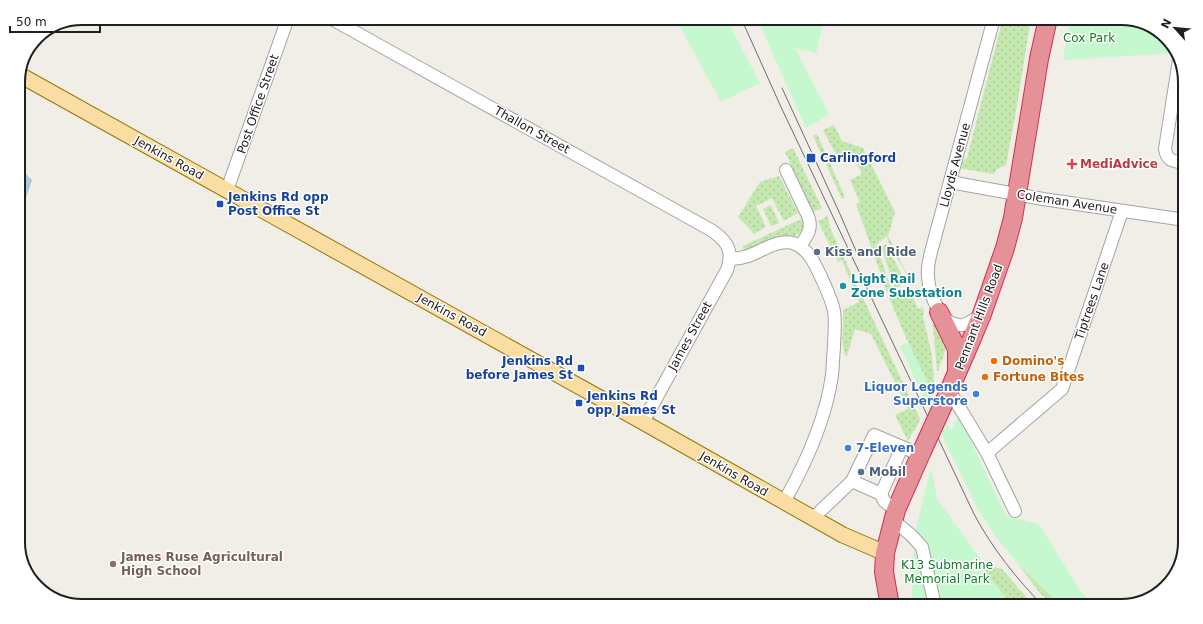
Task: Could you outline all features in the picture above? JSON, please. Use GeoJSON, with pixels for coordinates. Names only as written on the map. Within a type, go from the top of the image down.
{"type":"FeatureCollection","features":[{"type":"Feature","properties":{"kind":"highway","name":"Pennant Hills Road"},"geometry":{"type":"LineString","coordinates":[[889,599],[884,572],[885,553],[894,515],[982,314],[1005,248],[1015,212],[1039,58],[1046,25]]}},
{"type":"Feature","properties":{"kind":"highway"},"geometry":{"type":"LineString","coordinates":[[939,312],[957,349],[957,372]]}},
{"type":"Feature","properties":{"kind":"main road","name":"Jenkins Road"},"geometry":{"type":"LineString","coordinates":[[25,78],[784,502],[856,541],[885,553]]}},
{"type":"Feature","properties":{"kind":"street","name":"Post Office Street"},"geometry":{"type":"LineString","coordinates":[[227,190],[286,25]]}},
{"type":"Feature","properties":{"kind":"street","name":"Thallon Street"},"geometry":{"type":"LineString","coordinates":[[343,25],[711,230],[722,238],[729,254]]}},
{"type":"Feature","properties":{"kind":"street","name":"Lloyds Avenue"},"geometry":{"type":"LineString","coordinates":[[939,312],[928,283],[928,269],[931,252],[992,25]]}},
{"type":"Feature","properties":{"kind":"street"},"geometry":{"type":"LineString","coordinates":[[1177,72],[1165,149],[1167,157],[1171,160],[1178,162]]}},
{"type":"Feature","properties":{"kind":"street"},"geometry":{"type":"LineString","coordinates":[[786,170],[808,216],[810,224],[809,232],[800,246]]}},
{"type":"Feature","properties":{"kind":"street","name":"Coleman Avenue"},"geometry":{"type":"LineString","coordinates":[[950,182],[1043,200],[1178,219]]}},
{"type":"Feature","properties":{"kind":"street","name":"Tiptrees Lane"},"geometry":{"type":"LineString","coordinates":[[987,453],[1062,389],[1122,211]]}},
{"type":"Feature","properties":{"kind":"street"},"geometry":{"type":"LineString","coordinates":[[729,254],[742,258],[780,243],[792,243],[800,246],[807,252],[812,260],[830,298],[834,312],[832,375],[826,403],[812,446],[784,502]]}},
{"type":"Feature","properties":{"kind":"street","name":"James Street"},"geometry":{"type":"LineString","coordinates":[[643,422],[723,276],[729,254]]}},
{"type":"Feature","properties":{"kind":"street"},"geometry":{"type":"LineString","coordinates":[[939,312],[950,322],[958,325],[968,323],[982,314]]}},
{"type":"Feature","properties":{"kind":"street"},"geometry":{"type":"LineString","coordinates":[[946,398],[987,453],[1015,511]]}},
{"type":"Feature","properties":{"kind":"street"},"geometry":{"type":"LineString","coordinates":[[813,518],[852,481],[874,435],[921,453]]}},
{"type":"Feature","properties":{"kind":"street"},"geometry":{"type":"LineString","coordinates":[[881,494],[902,447]]}},
{"type":"Feature","properties":{"kind":"street"},"geometry":{"type":"LineString","coordinates":[[852,481],[881,494],[894,515],[922,548],[933,599]]}},
{"type":"Feature","properties":{"kind":"green space"},"geometry":{"type":"Polygon","coordinates":[[[679,25],[730,25],[760,83],[721,102],[679,25]]]}},
{"type":"Feature","properties":{"kind":"green space"},"geometry":{"type":"Polygon","coordinates":[[[760,25],[823,25],[816,53],[795,48],[829,115],[806,128],[760,25]]]}},
{"type":"Feature","properties":{"kind":"green space"},"geometry":{"type":"Polygon","coordinates":[[[1001,25],[1030,25],[1006,165],[997,169],[994,174],[959,168],[961,163],[967,158],[1001,25]]]}},
{"type":"Feature","properties":{"kind":"green space","name":"Cox Park"},"geometry":{"type":"Polygon","coordinates":[[[1069,25],[1128,25],[1146,31],[1155,37],[1155,48],[1166,48],[1170,53],[1063,60],[1069,25]]]}},
{"type":"Feature","properties":{"kind":"green space"},"geometry":{"type":"Polygon","coordinates":[[[834,125],[842,141],[863,148],[895,212],[888,236],[913,286],[888,241],[887,236],[876,245],[892,290],[887,292],[856,204],[860,202],[850,180],[862,174],[853,155],[841,160],[839,155],[837,156],[823,130],[834,125]]]}},
{"type":"Feature","properties":{"kind":"green space"},"geometry":{"type":"Polygon","coordinates":[[[817,134],[845,197],[842,199],[813,136],[817,134]]]}},
{"type":"Feature","properties":{"kind":"green space"},"geometry":{"type":"Polygon","coordinates":[[[793,148],[822,208],[813,212],[785,152],[793,148]]]}},
{"type":"Feature","properties":{"kind":"green space"},"geometry":{"type":"Polygon","coordinates":[[[779,176],[798,213],[784,221],[772,198],[756,206],[766,227],[754,234],[738,217],[760,182],[779,176]]]}},
{"type":"Feature","properties":{"kind":"green space"},"geometry":{"type":"Polygon","coordinates":[[[771,205],[779,223],[771,226],[763,209],[771,205]]]}},
{"type":"Feature","properties":{"kind":"green space"},"geometry":{"type":"Polygon","coordinates":[[[828,216],[830,228],[920,419],[915,431],[914,430],[908,441],[895,415],[908,409],[871,334],[855,329],[847,356],[845,356],[842,341],[843,310],[859,302],[842,260],[838,262],[818,221],[828,216]]]}},
{"type":"Feature","properties":{"kind":"green space"},"geometry":{"type":"Polygon","coordinates":[[[801,219],[804,221],[804,229],[801,233],[795,236],[779,236],[748,250],[743,250],[743,246],[801,219]]]}},
{"type":"Feature","properties":{"kind":"green space"},"geometry":{"type":"Polygon","coordinates":[[[886,244],[906,283],[895,288],[881,247],[886,244]]]}},
{"type":"Feature","properties":{"kind":"green space"},"geometry":{"type":"Polygon","coordinates":[[[909,288],[918,309],[922,307],[924,312],[923,316],[932,356],[934,384],[931,389],[889,298],[909,288]]]}},
{"type":"Feature","properties":{"kind":"green space"},"geometry":{"type":"Polygon","coordinates":[[[933,325],[936,325],[948,343],[938,371],[937,371],[933,325]]]}},
{"type":"Feature","properties":{"kind":"green space"},"geometry":{"type":"Polygon","coordinates":[[[908,342],[951,431],[957,418],[959,418],[1006,516],[1039,524],[1079,589],[1088,599],[1055,599],[1018,564],[996,537],[978,510],[900,346],[908,342]]]}},
{"type":"Feature","properties":{"kind":"green space","name":"K13 Submarine Memorial Park"},"geometry":{"type":"Polygon","coordinates":[[[930,471],[932,471],[937,499],[985,565],[982,568],[1006,599],[912,599],[913,557],[916,529],[930,471]]]}},
{"type":"Feature","properties":{"kind":"green space"},"geometry":{"type":"Polygon","coordinates":[[[1018,564],[1055,599],[1046,599],[1018,564]]]}},
{"type":"Feature","properties":{"kind":"green space"},"geometry":{"type":"Polygon","coordinates":[[[985,565],[1002,569],[1028,599],[1006,599],[982,568],[985,565]]]}},
{"type":"Feature","properties":{"kind":"water"},"geometry":{"type":"Polygon","coordinates":[[[25,173],[32,180],[25,201],[25,173]]]}},
{"type":"Feature","properties":{"kind":"tram line"},"geometry":{"type":"LineString","coordinates":[[744,25],[781,107],[974,514],[1005,562],[1036,599]]}},
{"type":"Feature","properties":{"kind":"tram line"},"geometry":{"type":"LineString","coordinates":[[782,88],[856,251]]}},
{"type":"Feature","properties":{"kind":"place","name":"Carlingford"},"geometry":{"type":"Point","coordinates":[811,158]}},
{"type":"Feature","properties":{"kind":"place","name":"MediAdvice"},"geometry":{"type":"Point","coordinates":[1072,164]}},
{"type":"Feature","properties":{"kind":"place","name":"Jenkins Rd opp Post Office St"},"geometry":{"type":"Point","coordinates":[220,204]}},
{"type":"Feature","properties":{"kind":"place","name":"Kiss and Ride"},"geometry":{"type":"Point","coordinates":[817,252]}},
{"type":"Feature","properties":{"kind":"place","name":"Light Rail Zone Substation"},"geometry":{"type":"Point","coordinates":[843,286]}},
{"type":"Feature","properties":{"kind":"place","name":"Domino's"},"geometry":{"type":"Point","coordinates":[994,361]}},
{"type":"Feature","properties":{"kind":"place","name":"Jenkins Rd before James St"},"geometry":{"type":"Point","coordinates":[581,368]}},
{"type":"Feature","properties":{"kind":"place","name":"Fortune Bites"},"geometry":{"type":"Point","coordinates":[985,377]}},
{"type":"Feature","properties":{"kind":"place","name":"Liquor Legends Superstore"},"geometry":{"type":"Point","coordinates":[976,394]}},
{"type":"Feature","properties":{"kind":"place","name":"Jenkins Rd opp James St"},"geometry":{"type":"Point","coordinates":[579,403]}},
{"type":"Feature","properties":{"kind":"place","name":"7-Eleven"},"geometry":{"type":"Point","coordinates":[848,448]}},
{"type":"Feature","properties":{"kind":"place","name":"Mobil"},"geometry":{"type":"Point","coordinates":[861,472]}},
{"type":"Feature","properties":{"kind":"place","name":"James Ruse Agricultural High School"},"geometry":{"type":"Point","coordinates":[113,564]}}]}
